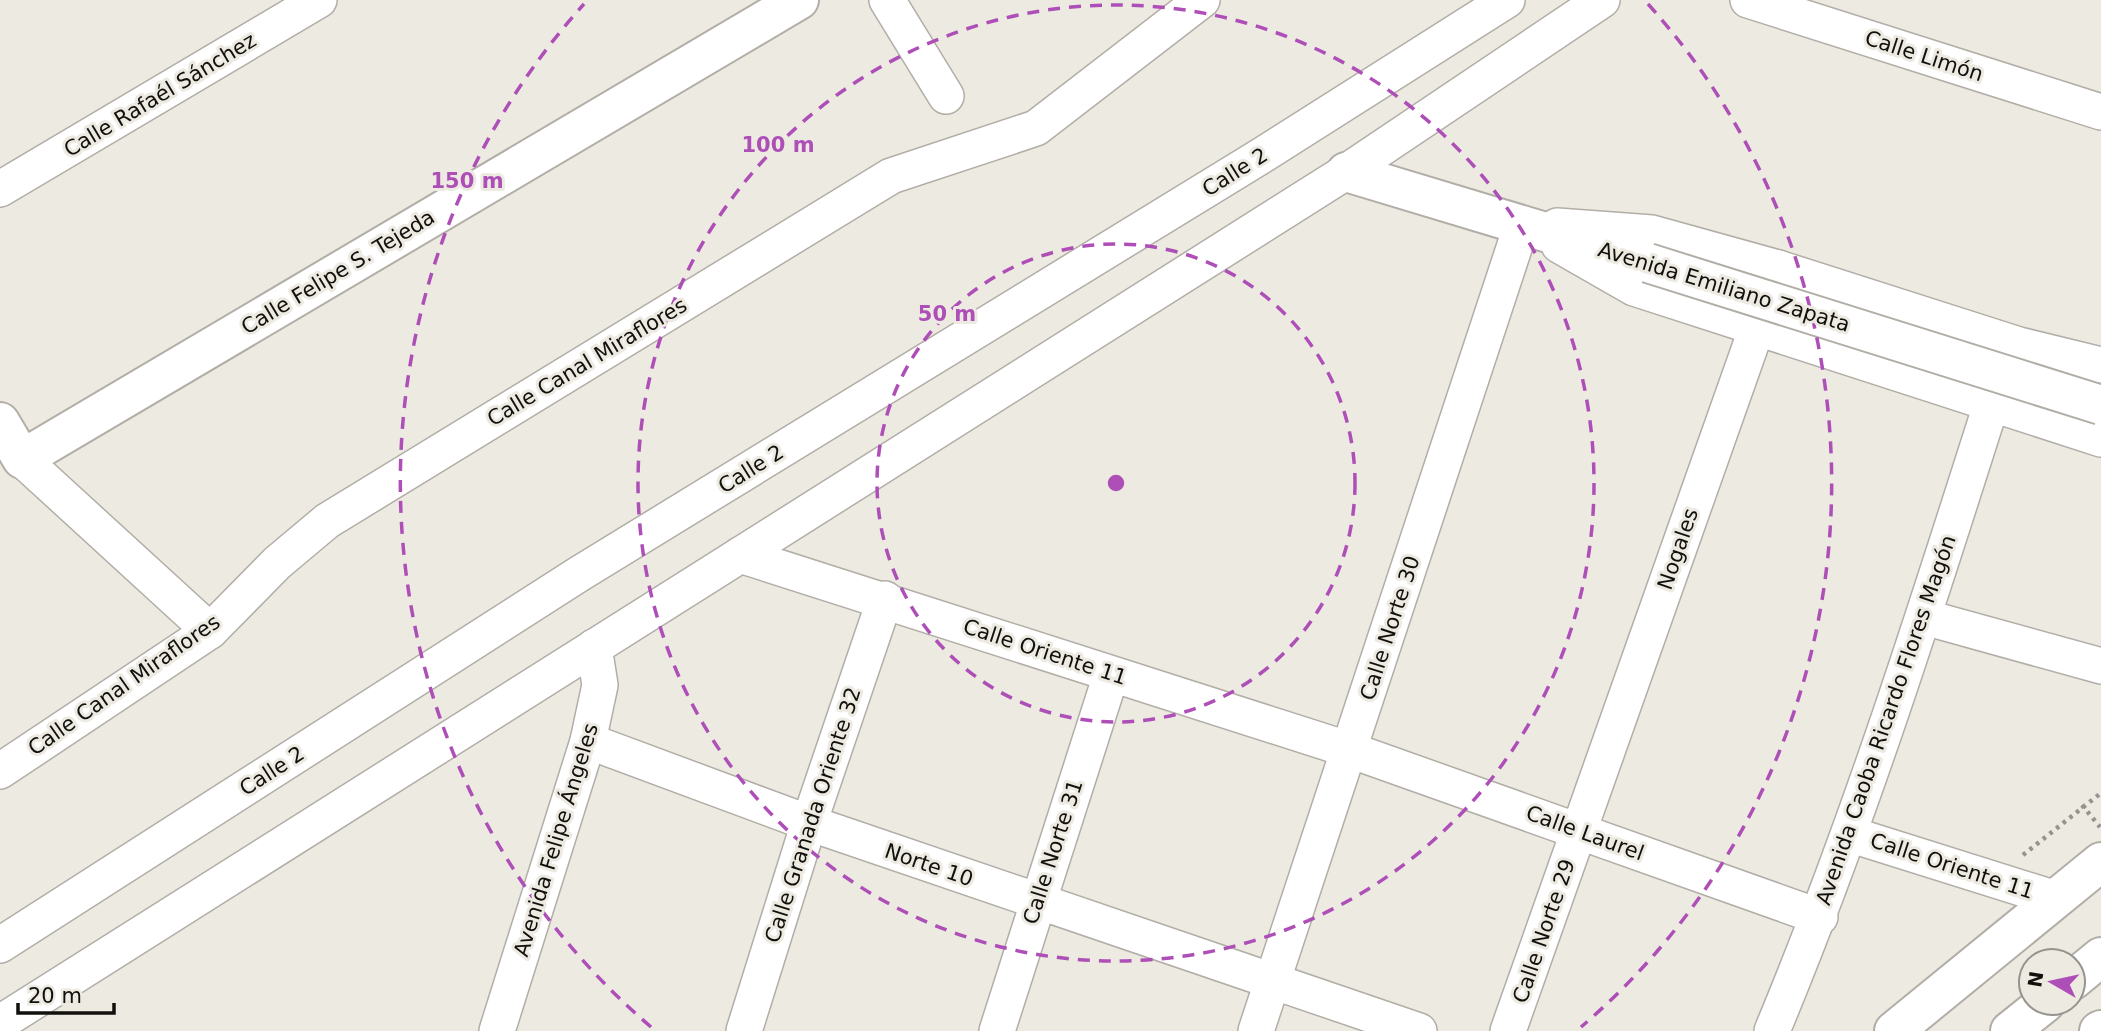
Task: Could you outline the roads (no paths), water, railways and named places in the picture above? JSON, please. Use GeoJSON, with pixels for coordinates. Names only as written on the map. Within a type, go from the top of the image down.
{"type":"FeatureCollection","features":[{"type":"Feature","properties":{"kind":"main road","name":"Calle Felipe S. Tejeda"},"geometry":{"type":"LineString","coordinates":[[22,458],[799,0]]}},
{"type":"Feature","properties":{"kind":"main road","name":"Avenida Emiliano Zapata"},"geometry":{"type":"LineString","coordinates":[[1346,172],[1522,224],[2101,405]]}},
{"type":"Feature","properties":{"kind":"main road"},"geometry":{"type":"LineString","coordinates":[[0,422],[22,458]]}},
{"type":"Feature","properties":{"kind":"main road"},"geometry":{"type":"LineString","coordinates":[[1894,1031],[2101,862]]}},
{"type":"Feature","properties":{"kind":"main road"},"geometry":{"type":"LineString","coordinates":[[2087,968],[2101,957]]}},
{"type":"Feature","properties":{"kind":"main road"},"geometry":{"type":"LineString","coordinates":[[2010,1031],[2028,1017]]}},
{"type":"Feature","properties":{"kind":"street","name":"Calle Rafaél Sánchez"},"geometry":{"type":"LineString","coordinates":[[0,189],[319,0]]}},
{"type":"Feature","properties":{"kind":"street"},"geometry":{"type":"LineString","coordinates":[[887,0],[946,96]]}},
{"type":"Feature","properties":{"kind":"street","name":"Calle Canal Miraflores"},"geometry":{"type":"LineString","coordinates":[[0,771],[210,631],[276,563],[327,521],[891,176],[1036,128],[1202,0]]}},
{"type":"Feature","properties":{"kind":"street","name":"Calle 2"},"geometry":{"type":"LineString","coordinates":[[0,945],[579,574],[1261,156],[1507,0]]}},
{"type":"Feature","properties":{"kind":"street"},"geometry":{"type":"LineString","coordinates":[[0,1023],[1346,172],[1602,0]]}},
{"type":"Feature","properties":{"kind":"street","name":"Calle Limón"},"geometry":{"type":"LineString","coordinates":[[1748,0],[2101,112]]}},
{"type":"Feature","properties":{"kind":"street"},"geometry":{"type":"LineString","coordinates":[[1522,224],[1652,233],[1778,268],[2019,345],[2101,365]]}},
{"type":"Feature","properties":{"kind":"street"},"geometry":{"type":"LineString","coordinates":[[1522,224],[1634,288],[2101,439]]}},
{"type":"Feature","properties":{"kind":"street","name":"Calle Norte 30"},"geometry":{"type":"LineString","coordinates":[[1256,1031],[1522,224]]}},
{"type":"Feature","properties":{"kind":"street","name":"Nogales"},"geometry":{"type":"LineString","coordinates":[[1579,831],[1778,268]]}},
{"type":"Feature","properties":{"kind":"street","name":"Avenida Caoba Ricardo Flores Magón"},"geometry":{"type":"LineString","coordinates":[[1772,1031],[1820,916],[1849,834],[1924,617],[1990,405]]}},
{"type":"Feature","properties":{"kind":"street"},"geometry":{"type":"LineString","coordinates":[[22,458],[210,631]]}},
{"type":"Feature","properties":{"kind":"street","name":"Calle Oriente 11"},"geometry":{"type":"LineString","coordinates":[[740,555],[885,599],[1111,675],[1350,750]]}},
{"type":"Feature","properties":{"kind":"street","name":"Calle Granada Oriente 32"},"geometry":{"type":"LineString","coordinates":[[744,1031],[809,824],[885,599]]}},
{"type":"Feature","properties":{"kind":"street"},"geometry":{"type":"LineString","coordinates":[[1924,617],[2101,666]]}},
{"type":"Feature","properties":{"kind":"street","name":"Avenida Felipe Ángeles"},"geometry":{"type":"LineString","coordinates":[[497,1031],[588,741],[600,685],[594,647]]}},
{"type":"Feature","properties":{"kind":"street","name":"Calle Norte 31"},"geometry":{"type":"LineString","coordinates":[[997,1031],[1036,902],[1111,675]]}},
{"type":"Feature","properties":{"kind":"street","name":"Norte 10"},"geometry":{"type":"LineString","coordinates":[[588,741],[809,824],[1419,1031]]}},
{"type":"Feature","properties":{"kind":"street","name":"Calle Laurel"},"geometry":{"type":"LineString","coordinates":[[1350,750],[1820,916]]}},
{"type":"Feature","properties":{"kind":"street","name":"Calle Norte 29"},"geometry":{"type":"LineString","coordinates":[[1508,1031],[1579,831]]}},
{"type":"Feature","properties":{"kind":"street","name":"Calle Oriente 11"},"geometry":{"type":"LineString","coordinates":[[1849,834],[2056,899]]}}]}
